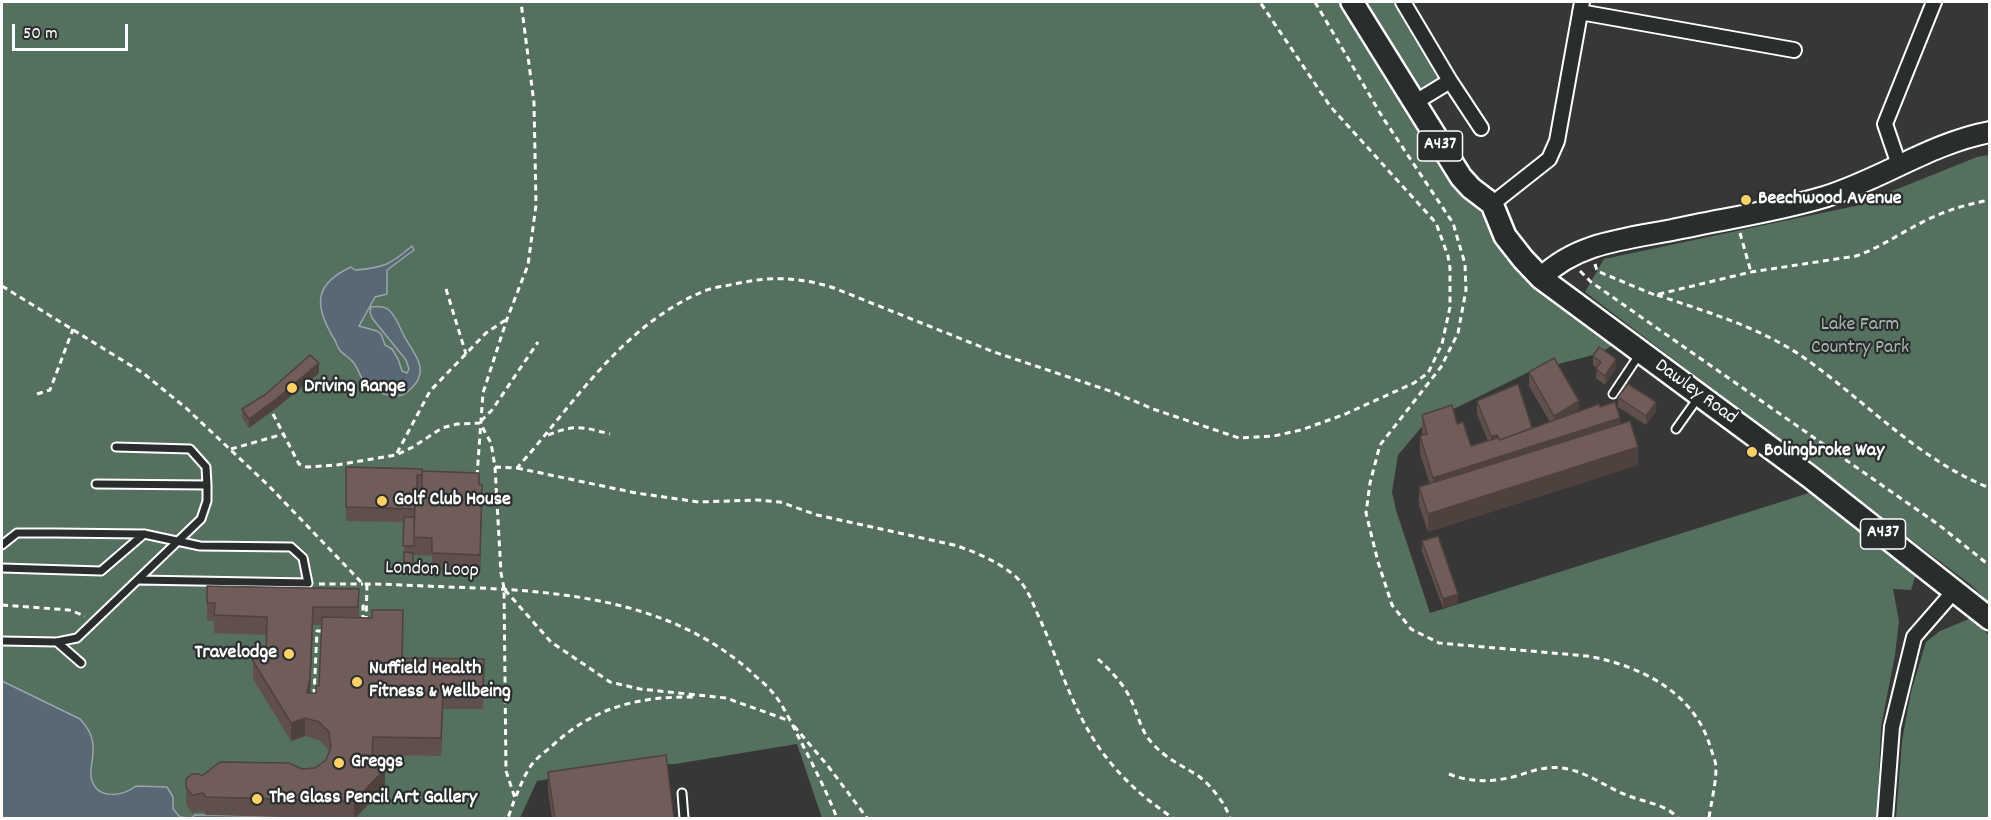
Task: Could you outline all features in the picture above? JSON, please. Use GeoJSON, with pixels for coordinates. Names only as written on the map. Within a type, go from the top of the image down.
{"type":"FeatureCollection","features":[{"type":"Feature","properties":{"kind":"main road","name":"A437"},"geometry":{"type":"LineString","coordinates":[[1352,2],[1461,177],[1492,204],[1505,236],[1541,278]]}},
{"type":"Feature","properties":{"kind":"main road","name":"Dawley Road"},"geometry":{"type":"LineString","coordinates":[[1541,278],[1810,477],[1989,619]]}},
{"type":"Feature","properties":{"kind":"street"},"geometry":{"type":"LineString","coordinates":[[1403,2],[1481,128]]}},
{"type":"Feature","properties":{"kind":"street"},"geometry":{"type":"LineString","coordinates":[[1899,165],[1885,124],[1934,2]]}},
{"type":"Feature","properties":{"kind":"street"},"geometry":{"type":"LineString","coordinates":[[1492,204],[1543,165],[1552,154],[1557,141],[1581,7],[1794,50]]}},
{"type":"Feature","properties":{"kind":"street"},"geometry":{"type":"LineString","coordinates":[[1414,103],[1450,81]]}},
{"type":"Feature","properties":{"kind":"street"},"geometry":{"type":"LineString","coordinates":[[1541,278],[1566,257],[1593,247],[1824,197],[1959,141],[1989,132]]}},
{"type":"Feature","properties":{"kind":"street"},"geometry":{"type":"LineString","coordinates":[[1885,819],[1892,727],[1914,637],[1955,590]]}},
{"type":"Feature","properties":{"kind":"lane"},"geometry":{"type":"LineString","coordinates":[[1613,394],[1641,353]]}},
{"type":"Feature","properties":{"kind":"lane"},"geometry":{"type":"LineString","coordinates":[[1676,429],[1699,396]]}},
{"type":"Feature","properties":{"kind":"lane"},"geometry":{"type":"LineString","coordinates":[[2,641],[57,642],[76,638],[201,519],[207,501],[206,467],[190,449],[116,447]]}},
{"type":"Feature","properties":{"kind":"lane"},"geometry":{"type":"LineString","coordinates":[[96,484],[207,485]]}},
{"type":"Feature","properties":{"kind":"lane"},"geometry":{"type":"LineString","coordinates":[[2,546],[17,533],[144,534],[200,546],[291,547],[303,558],[308,583],[139,580]]}},
{"type":"Feature","properties":{"kind":"lane"},"geometry":{"type":"LineString","coordinates":[[2,568],[101,571],[144,534]]}},
{"type":"Feature","properties":{"kind":"lane"},"geometry":{"type":"LineString","coordinates":[[57,642],[81,663]]}},
{"type":"Feature","properties":{"kind":"lane"},"geometry":{"type":"LineString","coordinates":[[682,793],[684,819]]}},
{"type":"Feature","properties":{"kind":"path"},"geometry":{"type":"LineString","coordinates":[[477,485],[483,393],[507,319],[528,265],[536,205],[534,103],[521,2]]}},
{"type":"Feature","properties":{"kind":"path"},"geometry":{"type":"LineString","coordinates":[[517,468],[547,435],[586,385],[628,340],[662,313],[706,290],[755,279],[789,278],[812,281],[834,288],[994,352],[1239,438],[1274,436],[1301,430],[1343,415],[1414,383],[1428,373],[1442,344],[1450,307],[1448,256],[1436,224],[1330,106],[1260,2]]}},
{"type":"Feature","properties":{"kind":"path"},"geometry":{"type":"LineString","coordinates":[[1315,2],[1383,118],[1453,224],[1465,264],[1466,290],[1458,333],[1441,367],[1380,445],[1370,483],[1366,513],[1392,605],[1411,629],[1440,644],[1611,660],[1640,670],[1672,691],[1691,710],[1706,732],[1716,767],[1709,819]]}},
{"type":"Feature","properties":{"kind":"path"},"geometry":{"type":"LineString","coordinates":[[1655,295],[1751,272],[1856,256],[1870,251],[1926,220],[1958,207],[1989,200]]}},
{"type":"Feature","properties":{"kind":"path"},"geometry":{"type":"LineString","coordinates":[[1735,217],[1751,272]]}},
{"type":"Feature","properties":{"kind":"path"},"geometry":{"type":"LineString","coordinates":[[1593,247],[1597,271],[1770,337],[1803,357],[1929,456],[1972,481],[1989,488]]}},
{"type":"Feature","properties":{"kind":"path"},"geometry":{"type":"LineString","coordinates":[[1566,257],[1591,282],[1939,525],[1989,566]]}},
{"type":"Feature","properties":{"kind":"path","name":"London Loop"},"geometry":{"type":"LineString","coordinates":[[2,286],[143,373],[186,408],[231,449],[365,584],[504,588],[611,602],[695,632],[736,659],[773,693],[790,720],[826,790],[837,819]]}},
{"type":"Feature","properties":{"kind":"path"},"geometry":{"type":"LineString","coordinates":[[446,290],[466,354]]}},
{"type":"Feature","properties":{"kind":"path"},"geometry":{"type":"LineString","coordinates":[[396,455],[430,391],[486,333],[507,319]]}},
{"type":"Feature","properties":{"kind":"path"},"geometry":{"type":"LineString","coordinates":[[37,394],[50,390],[74,329]]}},
{"type":"Feature","properties":{"kind":"path"},"geometry":{"type":"LineString","coordinates":[[273,414],[300,464],[308,467],[337,465],[396,455],[442,428],[457,424],[480,423],[492,410],[538,342]]}},
{"type":"Feature","properties":{"kind":"path"},"geometry":{"type":"LineString","coordinates":[[480,423],[491,443],[495,467],[501,573],[504,588],[506,771],[515,798]]}},
{"type":"Feature","properties":{"kind":"path"},"geometry":{"type":"LineString","coordinates":[[547,435],[568,427],[583,427],[610,434]]}},
{"type":"Feature","properties":{"kind":"path"},"geometry":{"type":"LineString","coordinates":[[231,449],[284,434]]}},
{"type":"Feature","properties":{"kind":"path"},"geometry":{"type":"LineString","coordinates":[[495,467],[517,468],[699,502],[757,500],[780,502],[817,515],[954,545],[994,561],[1016,577],[1027,590],[1082,719],[1111,765],[1139,794],[1173,819]]}},
{"type":"Feature","properties":{"kind":"path"},"geometry":{"type":"LineString","coordinates":[[308,583],[365,584],[366,627]]}},
{"type":"Feature","properties":{"kind":"path"},"geometry":{"type":"LineString","coordinates":[[504,588],[551,642],[610,682],[640,689],[726,698],[790,720],[867,819]]}},
{"type":"Feature","properties":{"kind":"path"},"geometry":{"type":"LineString","coordinates":[[2,605],[69,610],[96,620]]}},
{"type":"Feature","properties":{"kind":"path"},"geometry":{"type":"LineString","coordinates":[[363,623],[363,606],[366,606]]}},
{"type":"Feature","properties":{"kind":"path"},"geometry":{"type":"LineString","coordinates":[[312,702],[315,694],[317,631],[328,631]]}},
{"type":"Feature","properties":{"kind":"path"},"geometry":{"type":"LineString","coordinates":[[1098,659],[1129,694],[1141,727],[1152,743],[1173,762],[1199,776],[1219,799],[1230,819]]}},
{"type":"Feature","properties":{"kind":"path"},"geometry":{"type":"LineString","coordinates":[[508,819],[530,766],[572,729],[602,711],[636,701],[669,697],[726,698]]}},
{"type":"Feature","properties":{"kind":"path"},"geometry":{"type":"LineString","coordinates":[[1449,774],[1467,780],[1495,781],[1537,770],[1561,768],[1582,774],[1626,795],[1665,808],[1678,819]]}},
{"type":"Feature","properties":{"kind":"green space"},"geometry":{"type":"Polygon","coordinates":[[[2,2],[1338,2],[1439,166],[1523,259],[1621,339],[1601,353],[1531,371],[1425,423],[1398,455],[1392,492],[1430,613],[1812,492],[1917,571],[1911,590],[1893,589],[1899,621],[1881,727],[1877,818],[822,818],[797,744],[675,764],[629,765],[537,781],[520,818],[2,818],[2,2]]]}},
{"type":"Feature","properties":{"kind":"green space"},"geometry":{"type":"Polygon","coordinates":[[[1353,2],[1403,2],[1450,81],[1414,103],[1353,2]]]}},
{"type":"Feature","properties":{"kind":"green space","name":"Lake Farm Country Park"},"geometry":{"type":"Polygon","coordinates":[[[1990,155],[1989,603],[1971,585],[1585,292],[1604,259],[1855,206],[1977,157],[1990,155]]]}},
{"type":"Feature","properties":{"kind":"green space"},"geometry":{"type":"Polygon","coordinates":[[[1969,619],[1989,635],[1989,818],[1896,818],[1902,741],[1911,692],[1926,642],[1940,631],[1969,619]]]}},
{"type":"Feature","properties":{"kind":"water"},"geometry":{"type":"Polygon","coordinates":[[[412,246],[414,250],[387,270],[387,294],[375,297],[359,326],[381,334],[385,345],[392,349],[398,359],[402,371],[407,373],[409,369],[406,360],[372,318],[370,312],[371,307],[387,309],[395,318],[417,358],[420,370],[416,383],[402,395],[388,395],[367,385],[353,362],[339,349],[323,315],[321,296],[330,281],[351,267],[355,270],[386,264],[412,246]]]}},
{"type":"Feature","properties":{"kind":"water"},"geometry":{"type":"Polygon","coordinates":[[[2,681],[80,719],[92,739],[91,779],[100,791],[106,794],[118,794],[136,786],[167,787],[173,797],[173,809],[180,817],[191,818],[2,818],[2,681]]]}},
{"type":"Feature","properties":{"kind":"water"},"geometry":{"type":"Polygon","coordinates":[[[195,815],[206,815],[328,818],[191,818],[195,815]]]}},
{"type":"Feature","properties":{"kind":"building"},"geometry":{"type":"Polygon","coordinates":[[[1599,347],[1616,359],[1605,376],[1596,369],[1601,362],[1593,356],[1599,347]]]}},
{"type":"Feature","properties":{"kind":"building"},"geometry":{"type":"Polygon","coordinates":[[[310,355],[319,363],[249,419],[242,409],[266,394],[310,355]]]}},
{"type":"Feature","properties":{"kind":"building"},"geometry":{"type":"Polygon","coordinates":[[[1554,358],[1579,401],[1554,416],[1529,372],[1554,358]]]}},
{"type":"Feature","properties":{"kind":"building"},"geometry":{"type":"Polygon","coordinates":[[[1518,384],[1532,428],[1500,440],[1497,435],[1491,436],[1477,401],[1518,384]]]}},
{"type":"Feature","properties":{"kind":"building"},"geometry":{"type":"Polygon","coordinates":[[[1628,384],[1656,402],[1646,416],[1618,397],[1628,384]]]}},
{"type":"Feature","properties":{"kind":"building"},"geometry":{"type":"Polygon","coordinates":[[[1615,402],[1620,418],[1433,478],[1420,436],[1427,434],[1422,415],[1452,405],[1457,424],[1463,422],[1471,446],[1497,438],[1500,440],[1599,404],[1600,407],[1615,402]]]}},
{"type":"Feature","properties":{"kind":"building"},"geometry":{"type":"Polygon","coordinates":[[[1630,421],[1638,447],[1428,514],[1419,487],[1630,421]]]}},
{"type":"Feature","properties":{"kind":"building","name":"Golf Club House"},"geometry":{"type":"Polygon","coordinates":[[[346,467],[422,469],[422,475],[417,475],[415,509],[346,507],[346,467]]]}},
{"type":"Feature","properties":{"kind":"building"},"geometry":{"type":"Polygon","coordinates":[[[422,471],[479,473],[479,484],[482,485],[480,555],[432,553],[432,538],[414,537],[415,496],[422,496],[422,471]]]}},
{"type":"Feature","properties":{"kind":"building"},"geometry":{"type":"Polygon","coordinates":[[[404,517],[414,517],[414,546],[403,546],[404,517]]]}},
{"type":"Feature","properties":{"kind":"building"},"geometry":{"type":"Polygon","coordinates":[[[1438,536],[1458,594],[1443,599],[1422,541],[1438,536]]]}},
{"type":"Feature","properties":{"kind":"building"},"geometry":{"type":"Polygon","coordinates":[[[404,552],[413,553],[413,564],[404,564],[404,552]]]}},
{"type":"Feature","properties":{"kind":"building"},"geometry":{"type":"Polygon","coordinates":[[[207,586],[359,589],[358,607],[313,607],[310,678],[307,693],[316,693],[316,686],[319,686],[322,617],[372,618],[372,610],[403,610],[402,658],[484,659],[483,691],[443,691],[441,738],[373,737],[372,755],[385,769],[354,801],[206,797],[203,793],[192,795],[186,787],[186,779],[192,774],[202,776],[220,762],[289,763],[302,769],[315,768],[326,760],[331,747],[329,732],[319,722],[305,718],[291,723],[253,661],[253,656],[266,656],[267,617],[214,615],[215,603],[207,603],[207,586]]]}},
{"type":"Feature","properties":{"kind":"building"},"geometry":{"type":"Polygon","coordinates":[[[666,755],[674,819],[555,819],[548,772],[666,755]]]}},
{"type":"Feature","properties":{"kind":"place","name":"Beechwood Avenue"},"geometry":{"type":"Point","coordinates":[1746,200]}},
{"type":"Feature","properties":{"kind":"place","name":"Driving Range"},"geometry":{"type":"Point","coordinates":[292,388]}},
{"type":"Feature","properties":{"kind":"place","name":"Bolingbroke Way"},"geometry":{"type":"Point","coordinates":[1752,452]}},
{"type":"Feature","properties":{"kind":"place","name":"Golf Club House"},"geometry":{"type":"Point","coordinates":[382,501]}},
{"type":"Feature","properties":{"kind":"place","name":"Travelodge"},"geometry":{"type":"Point","coordinates":[289,654]}},
{"type":"Feature","properties":{"kind":"place","name":"Nuffield Health Fitness & Wellbeing"},"geometry":{"type":"Point","coordinates":[357,682]}},
{"type":"Feature","properties":{"kind":"place","name":"Greggs"},"geometry":{"type":"Point","coordinates":[339,763]}},
{"type":"Feature","properties":{"kind":"place","name":"The Glass Pencil Art Gallery"},"geometry":{"type":"Point","coordinates":[257,799]}}]}
